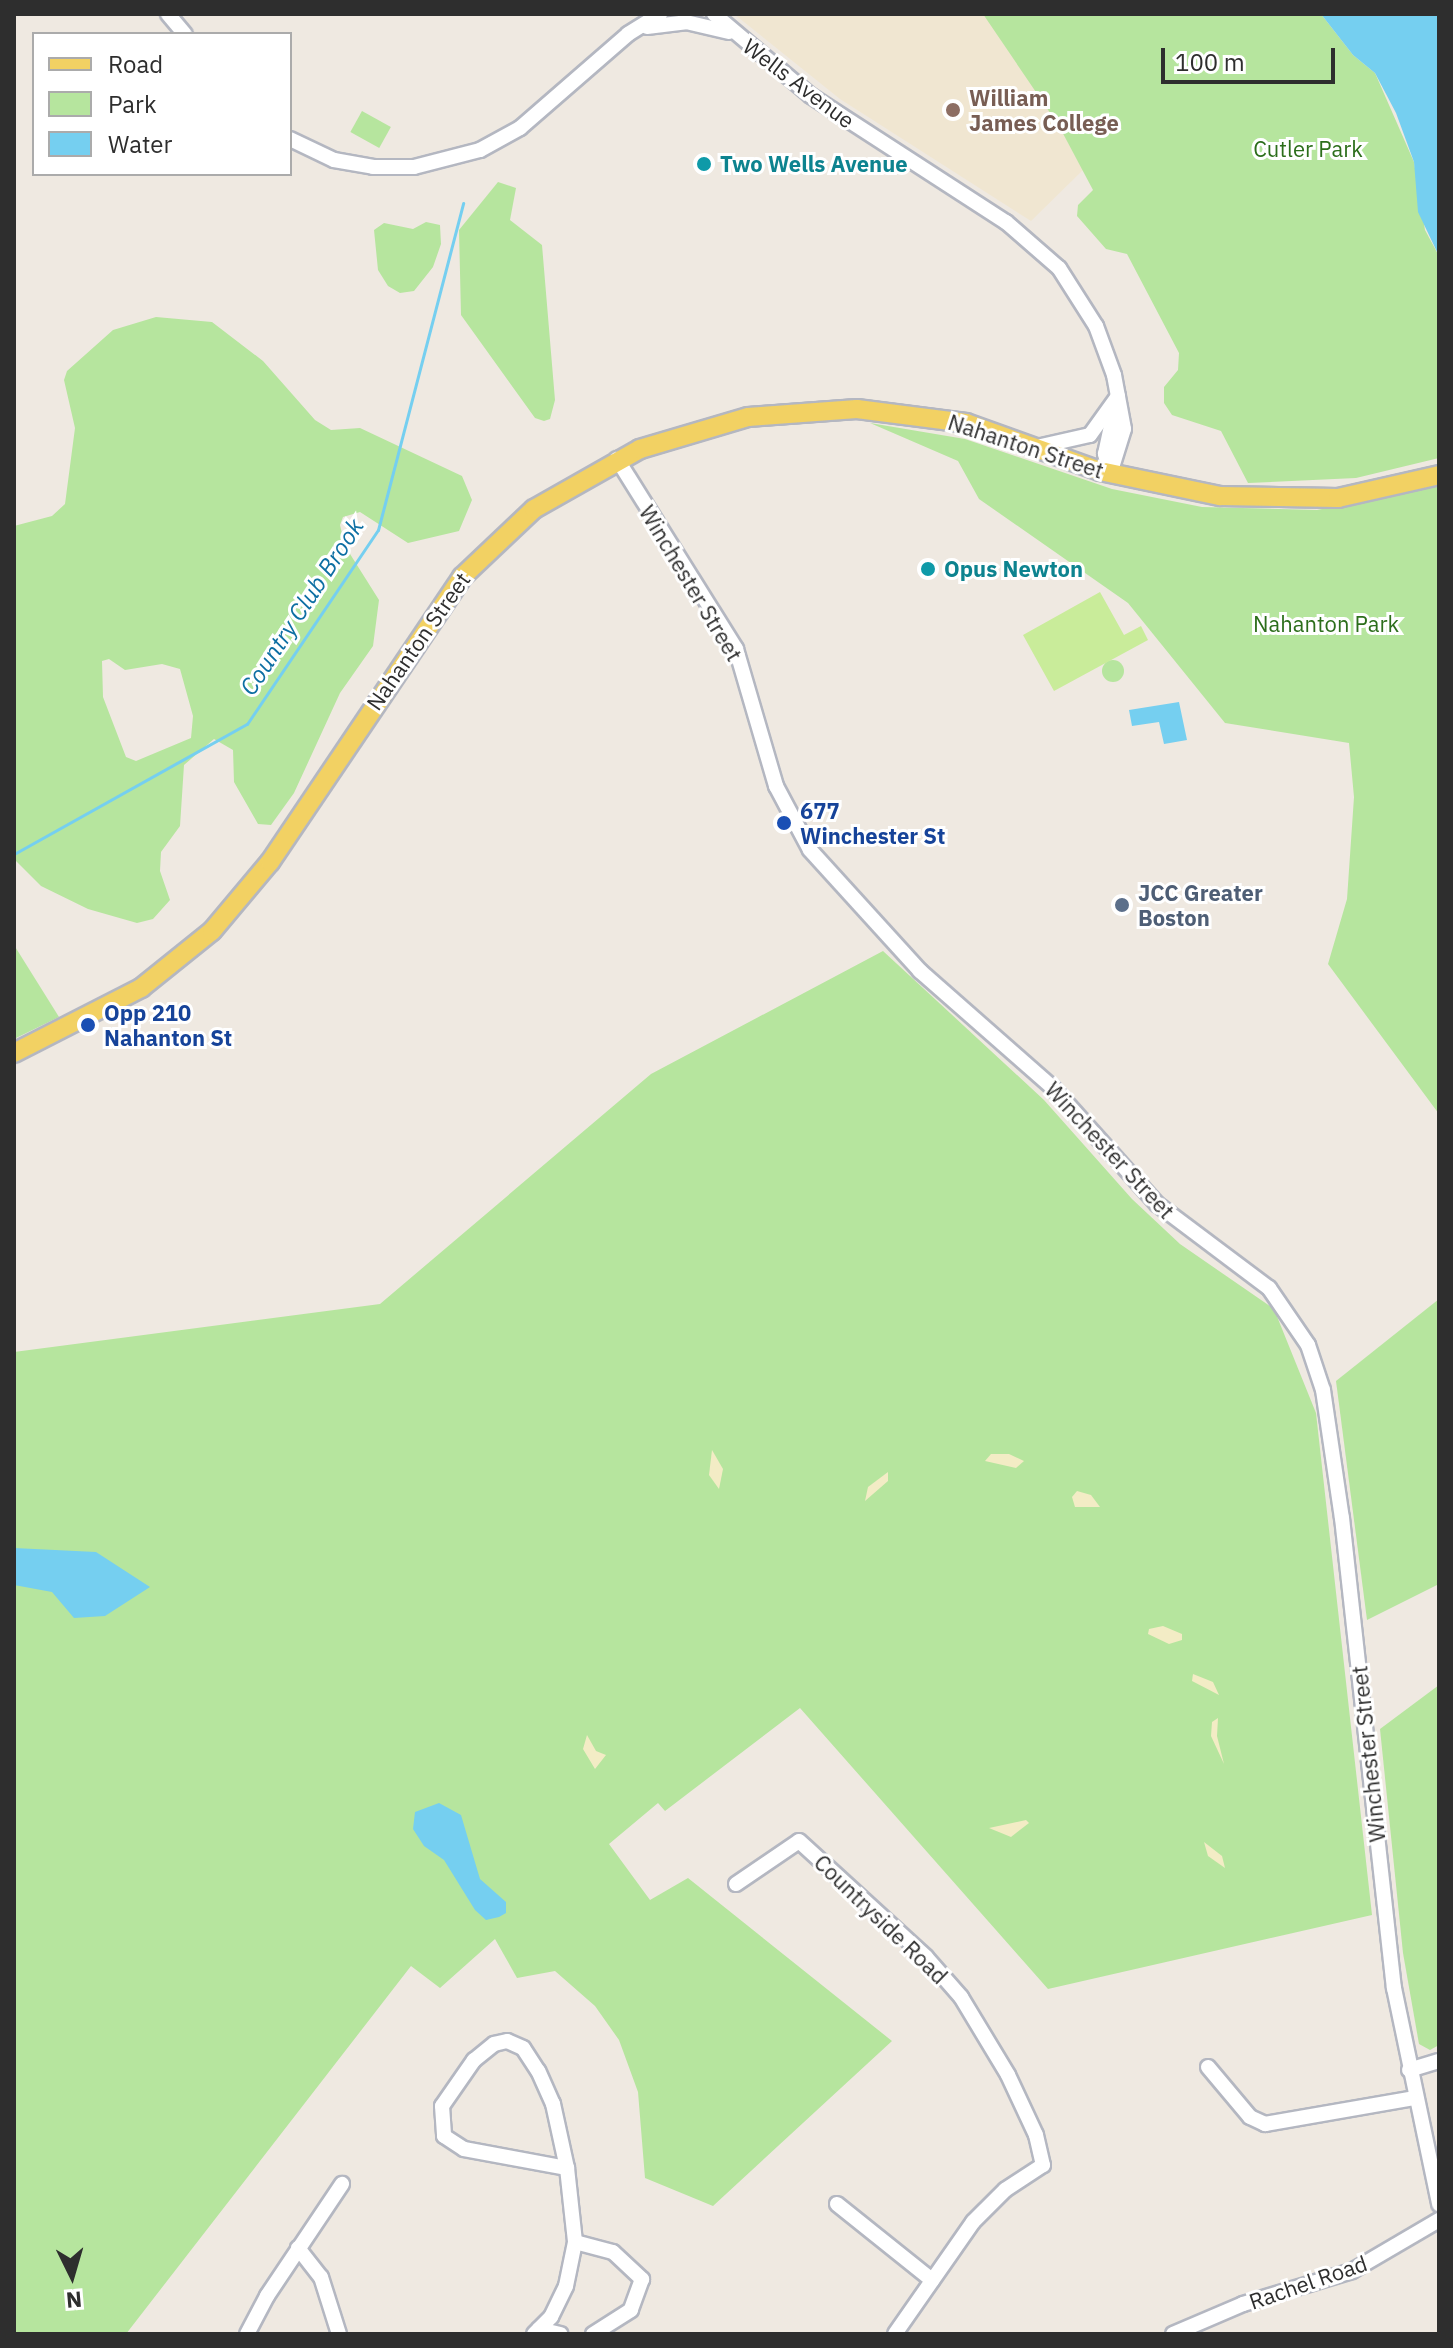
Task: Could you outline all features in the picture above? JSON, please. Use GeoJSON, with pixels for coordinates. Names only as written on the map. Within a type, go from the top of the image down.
{"type":"FeatureCollection","features":[{"type":"Feature","properties":{"kind":"main road","name":"Nahanton Street"},"geometry":{"type":"LineString","coordinates":[[14,1053],[126,997],[212,931],[262,872],[462,577],[534,509],[617,459],[712,425],[829,409],[940,418],[1038,446],[1110,474],[1186,491],[1281,501],[1369,494],[1439,475]]}},
{"type":"Feature","properties":{"kind":"street"},"geometry":{"type":"LineString","coordinates":[[168,14],[183,32]]}},
{"type":"Feature","properties":{"kind":"street","name":"Wells Avenue"},"geometry":{"type":"LineString","coordinates":[[628,34],[643,14]]}},
{"type":"Feature","properties":{"kind":"street","name":"Wells Avenue"},"geometry":{"type":"LineString","coordinates":[[292,140],[334,160],[373,167],[414,167],[480,150],[520,128],[628,34],[660,14]]}},
{"type":"Feature","properties":{"kind":"street","name":"Wells Avenue"},"geometry":{"type":"LineString","coordinates":[[714,14],[831,110],[1006,222],[1046,255],[1096,326],[1118,396]]}},
{"type":"Feature","properties":{"kind":"street","name":"Wells Avenue"},"geometry":{"type":"LineString","coordinates":[[628,34],[671,22],[737,35]]}},
{"type":"Feature","properties":{"kind":"street"},"geometry":{"type":"LineString","coordinates":[[1038,446],[1068,444],[1090,435],[1118,396]]}},
{"type":"Feature","properties":{"kind":"street"},"geometry":{"type":"LineString","coordinates":[[1110,474],[1105,454],[1118,396]]}},
{"type":"Feature","properties":{"kind":"street","name":"Winchester Street"},"geometry":{"type":"LineString","coordinates":[[617,459],[736,649],[776,786],[810,850],[920,971],[1068,1103],[1157,1204],[1269,1288],[1308,1345],[1323,1390],[1342,1518],[1390,1964],[1414,2098],[1439,2204]]}},
{"type":"Feature","properties":{"kind":"street","name":"Countryside Road"},"geometry":{"type":"LineString","coordinates":[[736,1884],[799,1841],[943,1977],[1008,2075],[1036,2135],[1043,2165],[980,2215],[895,2334]]}},
{"type":"Feature","properties":{"kind":"street"},"geometry":{"type":"LineString","coordinates":[[560,2334],[537,2332],[566,2286],[575,2242],[567,2168],[553,2104],[523,2048],[507,2041],[494,2044],[474,2060],[442,2106],[444,2136],[464,2149],[567,2168]]}},
{"type":"Feature","properties":{"kind":"street"},"geometry":{"type":"LineString","coordinates":[[1409,2070],[1439,2061]]}},
{"type":"Feature","properties":{"kind":"street"},"geometry":{"type":"LineString","coordinates":[[1208,2067],[1260,2123],[1414,2098]]}},
{"type":"Feature","properties":{"kind":"street"},"geometry":{"type":"LineString","coordinates":[[247,2334],[298,2248],[342,2184]]}},
{"type":"Feature","properties":{"kind":"street"},"geometry":{"type":"LineString","coordinates":[[837,2204],[932,2280]]}},
{"type":"Feature","properties":{"kind":"street","name":"Rachel Road"},"geometry":{"type":"LineString","coordinates":[[1173,2334],[1243,2304],[1352,2271],[1439,2220]]}},
{"type":"Feature","properties":{"kind":"street"},"geometry":{"type":"LineString","coordinates":[[575,2242],[613,2252],[642,2279],[631,2310],[593,2334]]}},
{"type":"Feature","properties":{"kind":"street"},"geometry":{"type":"LineString","coordinates":[[298,2248],[321,2277],[339,2334]]}},
{"type":"Feature","properties":{"kind":"shaded area","name":"William James College"},"geometry":{"type":"Polygon","coordinates":[[[734,14],[1000,14],[1083,170],[1031,221],[840,99],[734,14]]]}},
{"type":"Feature","properties":{"kind":"green space","name":"Cutler Park"},"geometry":{"type":"Polygon","coordinates":[[[983,14],[1321,14],[1353,55],[1375,73],[1414,162],[1425,230],[1439,256],[1439,458],[1356,478],[1248,483],[1221,431],[1172,415],[1164,403],[1164,387],[1178,370],[1179,353],[1127,254],[1106,249],[1077,216],[1078,205],[1093,190],[1059,126],[983,14]]]}},
{"type":"Feature","properties":{"kind":"green space"},"geometry":{"type":"Polygon","coordinates":[[[362,111],[391,127],[379,148],[350,132],[362,111]]]}},
{"type":"Feature","properties":{"kind":"green space"},"geometry":{"type":"Polygon","coordinates":[[[498,182],[516,188],[510,220],[542,245],[555,400],[550,419],[544,421],[535,418],[461,315],[459,230],[498,182]]]}},
{"type":"Feature","properties":{"kind":"green space"},"geometry":{"type":"Polygon","coordinates":[[[426,222],[440,225],[441,244],[433,267],[414,291],[400,293],[388,286],[378,270],[374,230],[384,223],[413,229],[426,222]]]}},
{"type":"Feature","properties":{"kind":"green space"},"geometry":{"type":"Polygon","coordinates":[[[156,317],[212,322],[263,361],[315,420],[331,430],[360,428],[462,476],[472,500],[459,531],[408,543],[360,512],[343,517],[340,525],[345,546],[379,600],[373,646],[340,693],[294,793],[271,825],[258,824],[234,782],[233,750],[214,739],[184,765],[180,826],[161,852],[160,871],[170,900],[153,919],[137,923],[88,909],[41,886],[14,859],[14,526],[52,516],[65,504],[75,428],[64,380],[67,371],[113,330],[156,317]],[[109,659],[102,661],[103,697],[126,757],[136,761],[191,738],[193,716],[180,669],[162,664],[125,670],[109,659]]]}},
{"type":"Feature","properties":{"kind":"green space","name":"Nahanton Park"},"geometry":{"type":"Polygon","coordinates":[[[870,423],[965,439],[1112,489],[1202,507],[1317,510],[1439,486],[1439,1114],[1328,964],[1347,899],[1354,797],[1349,743],[1225,723],[1128,603],[979,499],[958,461],[870,423]]]}},
{"type":"Feature","properties":{"kind":"green space"},"geometry":{"type":"Polygon","coordinates":[[[1100,592],[1124,635],[1141,626],[1148,640],[1054,691],[1023,635],[1100,592]]]}},
{"type":"Feature","properties":{"kind":"green space"},"geometry":{"type":"Polygon","coordinates":[[[1113,660],[1121,663],[1124,671],[1121,679],[1113,682],[1105,679],[1102,671],[1105,663],[1113,660]]]}},
{"type":"Feature","properties":{"kind":"green space"},"geometry":{"type":"Polygon","coordinates":[[[14,945],[59,1017],[14,1039],[14,945]]]}},
{"type":"Feature","properties":{"kind":"green space"},"geometry":{"type":"Polygon","coordinates":[[[883,951],[1044,1100],[1132,1199],[1180,1244],[1274,1309],[1316,1413],[1372,1915],[1048,1989],[800,1708],[665,1811],[658,1803],[609,1844],[650,1900],[688,1878],[892,2041],[713,2206],[645,2178],[638,2092],[619,2040],[595,2006],[555,1971],[517,1978],[495,1939],[440,1988],[411,1966],[126,2334],[14,2334],[14,1352],[380,1304],[651,1074],[883,951]]]}},
{"type":"Feature","properties":{"kind":"green space"},"geometry":{"type":"Polygon","coordinates":[[[1439,1299],[1439,1584],[1367,1620],[1336,1381],[1439,1299]]]}},
{"type":"Feature","properties":{"kind":"green space"},"geometry":{"type":"Polygon","coordinates":[[[1439,1685],[1439,2045],[1430,2050],[1419,2044],[1403,1953],[1380,1729],[1439,1685]]]}},
{"type":"Feature","properties":{"kind":"sand"},"geometry":{"type":"Polygon","coordinates":[[[712,1450],[723,1469],[719,1489],[709,1475],[712,1450]]]}},
{"type":"Feature","properties":{"kind":"sand"},"geometry":{"type":"Polygon","coordinates":[[[991,1454],[1009,1454],[1024,1461],[1016,1468],[985,1461],[991,1454]]]}},
{"type":"Feature","properties":{"kind":"sand"},"geometry":{"type":"Polygon","coordinates":[[[888,1472],[888,1481],[865,1501],[868,1487],[888,1472]]]}},
{"type":"Feature","properties":{"kind":"sand"},"geometry":{"type":"Polygon","coordinates":[[[1077,1491],[1091,1495],[1100,1507],[1075,1507],[1072,1497],[1077,1491]]]}},
{"type":"Feature","properties":{"kind":"sand"},"geometry":{"type":"Polygon","coordinates":[[[1163,1626],[1182,1634],[1182,1640],[1169,1644],[1148,1634],[1149,1629],[1163,1626]]]}},
{"type":"Feature","properties":{"kind":"sand"},"geometry":{"type":"Polygon","coordinates":[[[1193,1674],[1213,1682],[1219,1695],[1192,1681],[1193,1674]]]}},
{"type":"Feature","properties":{"kind":"sand"},"geometry":{"type":"Polygon","coordinates":[[[1218,1718],[1217,1736],[1224,1764],[1211,1736],[1212,1722],[1218,1718]]]}},
{"type":"Feature","properties":{"kind":"sand"},"geometry":{"type":"Polygon","coordinates":[[[587,1735],[596,1751],[606,1755],[595,1769],[583,1749],[587,1735]]]}},
{"type":"Feature","properties":{"kind":"sand"},"geometry":{"type":"Polygon","coordinates":[[[1026,1820],[1029,1823],[1011,1837],[989,1828],[1026,1820]]]}},
{"type":"Feature","properties":{"kind":"sand"},"geometry":{"type":"Polygon","coordinates":[[[1204,1842],[1222,1856],[1225,1868],[1208,1856],[1204,1842]]]}},
{"type":"Feature","properties":{"kind":"water"},"geometry":{"type":"Polygon","coordinates":[[[1321,14],[1439,14],[1439,256],[1418,212],[1414,162],[1396,113],[1375,73],[1353,55],[1321,14]]]}},
{"type":"Feature","properties":{"kind":"water"},"geometry":{"type":"Polygon","coordinates":[[[1179,702],[1187,740],[1164,744],[1159,722],[1132,726],[1129,710],[1179,702]]]}},
{"type":"Feature","properties":{"kind":"water"},"geometry":{"type":"Polygon","coordinates":[[[14,1548],[96,1552],[150,1587],[105,1616],[74,1618],[52,1592],[14,1585],[14,1548]]]}},
{"type":"Feature","properties":{"kind":"water"},"geometry":{"type":"Polygon","coordinates":[[[439,1803],[461,1815],[480,1879],[506,1902],[506,1913],[499,1917],[486,1920],[475,1910],[444,1860],[424,1846],[413,1829],[415,1812],[439,1803]]]}},
{"type":"Feature","properties":{"kind":"waterway","name":"Country Club Brook"},"geometry":{"type":"LineString","coordinates":[[14,854],[247,724],[378,530],[463,203]]}},
{"type":"Feature","properties":{"kind":"place","name":"William James College"},"geometry":{"type":"Point","coordinates":[953,110]}},
{"type":"Feature","properties":{"kind":"place","name":"Two Wells Avenue"},"geometry":{"type":"Point","coordinates":[704,164]}},
{"type":"Feature","properties":{"kind":"place","name":"Opus Newton"},"geometry":{"type":"Point","coordinates":[928,569]}},
{"type":"Feature","properties":{"kind":"place","name":"677 Winchester St"},"geometry":{"type":"Point","coordinates":[784,823]}},
{"type":"Feature","properties":{"kind":"place","name":"JCC Greater Boston"},"geometry":{"type":"Point","coordinates":[1122,905]}},
{"type":"Feature","properties":{"kind":"place","name":"Opp 210 Nahanton St"},"geometry":{"type":"Point","coordinates":[88,1025]}}]}
